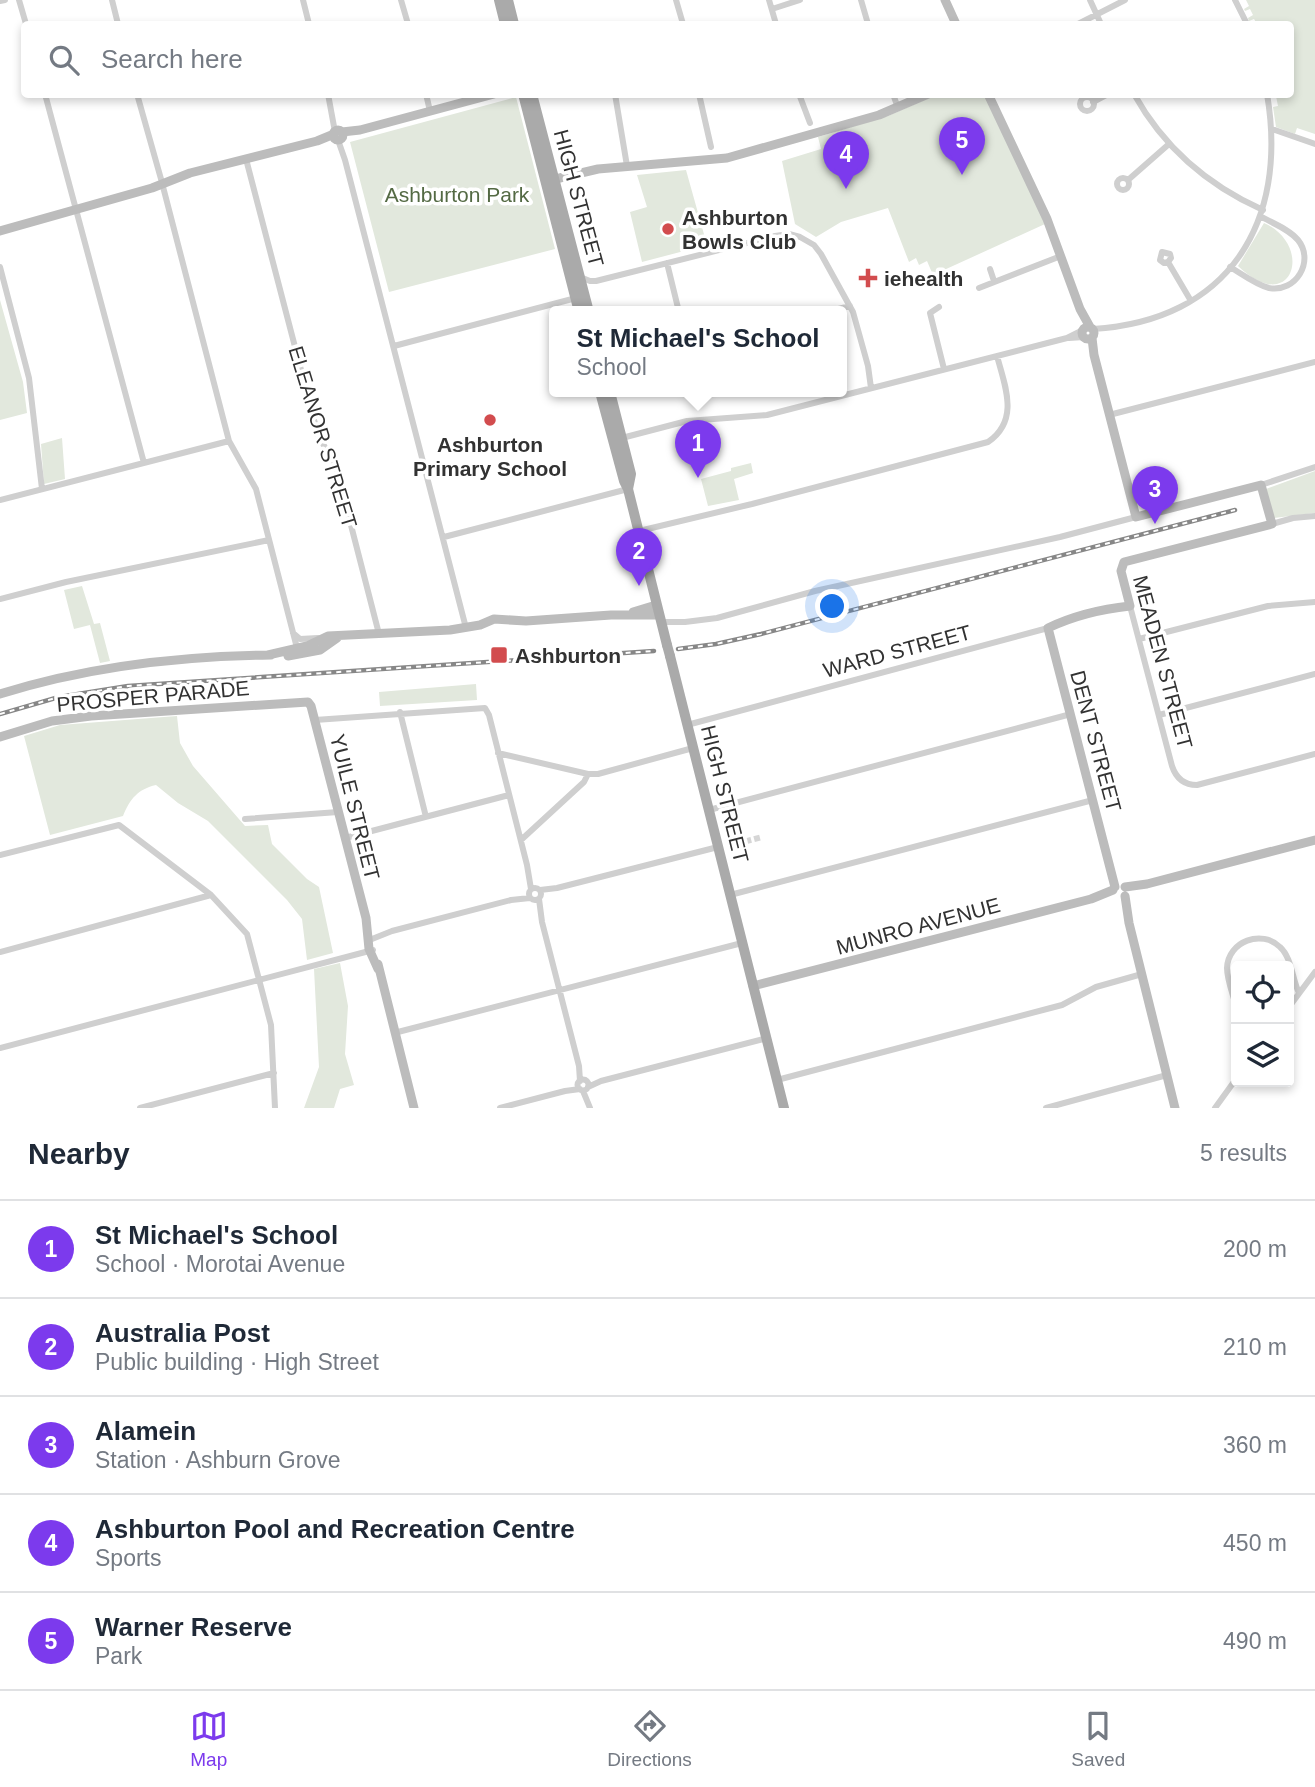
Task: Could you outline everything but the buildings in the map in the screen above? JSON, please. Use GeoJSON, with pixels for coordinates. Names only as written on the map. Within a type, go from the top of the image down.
{"type":"FeatureCollection","features":[{"type":"Feature","properties":{"kind":"main road"},"geometry":{"type":"LineString","coordinates":[[499,0],[504,21]]}},
{"type":"Feature","properties":{"kind":"main road"},"geometry":{"type":"LineString","coordinates":[[508,0],[513,21]]}},
{"type":"Feature","properties":{"kind":"main road","name":"HIGH STREET"},"geometry":{"type":"LineString","coordinates":[[524,98],[587,306]]}},
{"type":"Feature","properties":{"kind":"main road","name":"HIGH STREET"},"geometry":{"type":"LineString","coordinates":[[533,98],[578,306]]}},
{"type":"Feature","properties":{"kind":"main road","name":"HIGH STREET"},"geometry":{"type":"LineString","coordinates":[[602,397],[631,474],[628,489],[784,1108]]}},
{"type":"Feature","properties":{"kind":"main road","name":"HIGH STREET"},"geometry":{"type":"LineString","coordinates":[[611,397],[617,439]]}},
{"type":"Feature","properties":{"kind":"street"},"geometry":{"type":"LineString","coordinates":[[19,0],[25,21]]}},
{"type":"Feature","properties":{"kind":"street"},"geometry":{"type":"LineString","coordinates":[[112,0],[117,21]]}},
{"type":"Feature","properties":{"kind":"street"},"geometry":{"type":"LineString","coordinates":[[303,0],[308,21]]}},
{"type":"Feature","properties":{"kind":"street"},"geometry":{"type":"LineString","coordinates":[[401,0],[407,21]]}},
{"type":"Feature","properties":{"kind":"street"},"geometry":{"type":"LineString","coordinates":[[676,0],[682,21]]}},
{"type":"Feature","properties":{"kind":"street"},"geometry":{"type":"LineString","coordinates":[[769,0],[775,21]]}},
{"type":"Feature","properties":{"kind":"street"},"geometry":{"type":"LineString","coordinates":[[772,9],[800,0]]}},
{"type":"Feature","properties":{"kind":"street"},"geometry":{"type":"LineString","coordinates":[[861,0],[867,21]]}},
{"type":"Feature","properties":{"kind":"street"},"geometry":{"type":"LineString","coordinates":[[945,0],[955,21]]}},
{"type":"Feature","properties":{"kind":"street"},"geometry":{"type":"LineString","coordinates":[[1090,0],[1100,21]]}},
{"type":"Feature","properties":{"kind":"street"},"geometry":{"type":"LineString","coordinates":[[1085,21],[1125,0]]}},
{"type":"Feature","properties":{"kind":"street"},"geometry":{"type":"LineString","coordinates":[[1236,0],[1242,21]]}},
{"type":"Feature","properties":{"kind":"street"},"geometry":{"type":"LineString","coordinates":[[46,98],[144,463]]}},
{"type":"Feature","properties":{"kind":"street"},"geometry":{"type":"LineString","coordinates":[[138,98],[229,442],[256,486],[298,651]]}},
{"type":"Feature","properties":{"kind":"street"},"geometry":{"type":"LineString","coordinates":[[329,98],[466,628]]}},
{"type":"Feature","properties":{"kind":"street"},"geometry":{"type":"LineString","coordinates":[[427,98],[430,111]]}},
{"type":"Feature","properties":{"kind":"street"},"geometry":{"type":"LineString","coordinates":[[0,231],[190,173],[479,98]]}},
{"type":"Feature","properties":{"kind":"street"},"geometry":{"type":"LineString","coordinates":[[616,98],[627,166]]}},
{"type":"Feature","properties":{"kind":"street"},"geometry":{"type":"LineString","coordinates":[[700,98],[711,147]]}},
{"type":"Feature","properties":{"kind":"street"},"geometry":{"type":"LineString","coordinates":[[801,98],[810,123]]}},
{"type":"Feature","properties":{"kind":"street"},"geometry":{"type":"LineString","coordinates":[[894,98],[898,108]]}},
{"type":"Feature","properties":{"kind":"street"},"geometry":{"type":"LineString","coordinates":[[550,180],[591,170],[727,158],[821,133],[898,108],[919,98]]}},
{"type":"Feature","properties":{"kind":"street"},"geometry":{"type":"LineString","coordinates":[[990,98],[1042,209],[1080,309],[1136,517]]}},
{"type":"Feature","properties":{"kind":"street"},"geometry":{"type":"LineString","coordinates":[[1093,102],[1100,98]]}},
{"type":"Feature","properties":{"kind":"street"},"geometry":{"type":"LineString","coordinates":[[1136,98],[1169,144],[1205,177],[1292,235],[1300,242],[1304,258],[1300,275],[1286,286],[1271,288],[1230,267]]}},
{"type":"Feature","properties":{"kind":"street"},"geometry":{"type":"LineString","coordinates":[[847,395],[1159,317],[1191,300],[1230,267],[1250,240],[1261,213],[1271,179],[1272,129],[1268,98]]}},
{"type":"Feature","properties":{"kind":"street"},"geometry":{"type":"LineString","coordinates":[[1272,129],[1315,144]]}},
{"type":"Feature","properties":{"kind":"street"},"geometry":{"type":"LineString","coordinates":[[1272,138],[1291,136]]}},
{"type":"Feature","properties":{"kind":"street"},"geometry":{"type":"LineString","coordinates":[[1128,180],[1169,144]]}},
{"type":"Feature","properties":{"kind":"street","name":"ELEANOR STREET"},"geometry":{"type":"LineString","coordinates":[[246,159],[318,435],[337,467],[379,634]]}},
{"type":"Feature","properties":{"kind":"street"},"geometry":{"type":"LineString","coordinates":[[580,277],[596,281],[775,236],[794,235],[809,241],[818,249],[850,306],[874,388]]}},
{"type":"Feature","properties":{"kind":"street"},"geometry":{"type":"LineString","coordinates":[[979,288],[1060,256]]}},
{"type":"Feature","properties":{"kind":"street"},"geometry":{"type":"LineString","coordinates":[[1168,262],[1191,300]]}},
{"type":"Feature","properties":{"kind":"street"},"geometry":{"type":"LineString","coordinates":[[667,263],[678,306]]}},
{"type":"Feature","properties":{"kind":"street"},"geometry":{"type":"LineString","coordinates":[[0,267],[30,383],[42,489]]}},
{"type":"Feature","properties":{"kind":"street"},"geometry":{"type":"LineString","coordinates":[[989,269],[994,281]]}},
{"type":"Feature","properties":{"kind":"street"},"geometry":{"type":"LineString","coordinates":[[394,346],[576,298]]}},
{"type":"Feature","properties":{"kind":"street"},"geometry":{"type":"LineString","coordinates":[[925,307],[930,313],[944,369]]}},
{"type":"Feature","properties":{"kind":"street"},"geometry":{"type":"LineString","coordinates":[[930,313],[939,307]]}},
{"type":"Feature","properties":{"kind":"street"},"geometry":{"type":"LineString","coordinates":[[639,531],[988,442],[1002,429],[1009,410],[998,356]]}},
{"type":"Feature","properties":{"kind":"street"},"geometry":{"type":"LineString","coordinates":[[1109,415],[1315,362]]}},
{"type":"Feature","properties":{"kind":"street"},"geometry":{"type":"LineString","coordinates":[[617,439],[687,421],[767,415],[838,397]]}},
{"type":"Feature","properties":{"kind":"street"},"geometry":{"type":"LineString","coordinates":[[0,500],[229,442]]}},
{"type":"Feature","properties":{"kind":"street"},"geometry":{"type":"LineString","coordinates":[[293,631],[300,639],[486,629],[498,622],[511,626],[526,621],[618,615],[685,622],[717,618],[939,564],[957,563],[971,556],[1260,486],[1315,467]]}},
{"type":"Feature","properties":{"kind":"street"},"geometry":{"type":"LineString","coordinates":[[1260,486],[1270,524],[1315,516]]}},
{"type":"Feature","properties":{"kind":"street"},"geometry":{"type":"LineString","coordinates":[[444,537],[628,489]]}},
{"type":"Feature","properties":{"kind":"street","name":"MEADEN STREET"},"geometry":{"type":"LineString","coordinates":[[1270,524],[1124,562],[1121,571],[1174,772],[1183,782],[1197,785],[1315,754]]}},
{"type":"Feature","properties":{"kind":"street"},"geometry":{"type":"LineString","coordinates":[[0,599],[79,579],[269,540]]}},
{"type":"Feature","properties":{"kind":"street"},"geometry":{"type":"LineString","coordinates":[[1139,639],[1268,606],[1315,602]]}},
{"type":"Feature","properties":{"kind":"street","name":"WARD STREET"},"geometry":{"type":"LineString","coordinates":[[687,725],[1048,628],[1129,603]]}},
{"type":"Feature","properties":{"kind":"street","name":"DENT STREET"},"geometry":{"type":"LineString","coordinates":[[1048,628],[1110,863],[1129,923],[1175,1108]]}},
{"type":"Feature","properties":{"kind":"street"},"geometry":{"type":"LineString","coordinates":[[0,694],[48,680],[111,667],[320,650],[342,636]]}},
{"type":"Feature","properties":{"kind":"street"},"geometry":{"type":"LineString","coordinates":[[298,651],[322,638]]}},
{"type":"Feature","properties":{"kind":"street"},"geometry":{"type":"LineString","coordinates":[[1159,715],[1315,674]]}},
{"type":"Feature","properties":{"kind":"street","name":"PROSPER PARADE"},"geometry":{"type":"LineString","coordinates":[[0,737],[52,721],[91,716],[304,701],[310,704]]}},
{"type":"Feature","properties":{"kind":"street","name":"YUILE STREET"},"geometry":{"type":"LineString","coordinates":[[310,704],[371,937],[371,951],[377,959],[414,1108]]}},
{"type":"Feature","properties":{"kind":"street"},"geometry":{"type":"LineString","coordinates":[[315,719],[485,708],[489,715],[589,1106]]}},
{"type":"Feature","properties":{"kind":"street"},"geometry":{"type":"LineString","coordinates":[[400,712],[426,817]]}},
{"type":"Feature","properties":{"kind":"street"},"geometry":{"type":"LineString","coordinates":[[709,810],[1071,714]]}},
{"type":"Feature","properties":{"kind":"street"},"geometry":{"type":"LineString","coordinates":[[499,756],[598,774],[693,748]]}},
{"type":"Feature","properties":{"kind":"street"},"geometry":{"type":"LineString","coordinates":[[520,836],[584,782],[588,774]]}},
{"type":"Feature","properties":{"kind":"street"},"geometry":{"type":"LineString","coordinates":[[345,838],[509,795]]}},
{"type":"Feature","properties":{"kind":"street"},"geometry":{"type":"LineString","coordinates":[[730,895],[1093,800]]}},
{"type":"Feature","properties":{"kind":"street"},"geometry":{"type":"LineString","coordinates":[[245,819],[338,812]]}},
{"type":"Feature","properties":{"kind":"street"},"geometry":{"type":"LineString","coordinates":[[0,855],[113,825],[125,828],[211,895],[247,934],[271,1030],[275,1108]]}},
{"type":"Feature","properties":{"kind":"street","name":"MUNRO AVENUE"},"geometry":{"type":"LineString","coordinates":[[753,986],[1315,840]]}},
{"type":"Feature","properties":{"kind":"street"},"geometry":{"type":"LineString","coordinates":[[371,937],[718,846]]}},
{"type":"Feature","properties":{"kind":"street"},"geometry":{"type":"LineString","coordinates":[[0,952],[211,895]]}},
{"type":"Feature","properties":{"kind":"street"},"geometry":{"type":"LineString","coordinates":[[1231,987],[1228,962],[1238,946],[1253,939],[1272,941],[1283,951],[1287,961]]}},
{"type":"Feature","properties":{"kind":"street"},"geometry":{"type":"LineString","coordinates":[[394,1033],[742,943]]}},
{"type":"Feature","properties":{"kind":"street"},"geometry":{"type":"LineString","coordinates":[[0,1048],[371,951]]}},
{"type":"Feature","properties":{"kind":"street"},"geometry":{"type":"LineString","coordinates":[[1294,1000],[1315,972]]}},
{"type":"Feature","properties":{"kind":"street"},"geometry":{"type":"LineString","coordinates":[[777,1080],[1068,1003],[1096,987],[1142,974]]}},
{"type":"Feature","properties":{"kind":"street"},"geometry":{"type":"LineString","coordinates":[[1294,980],[1299,993]]}},
{"type":"Feature","properties":{"kind":"street"},"geometry":{"type":"LineString","coordinates":[[500,1108],[767,1038]]}},
{"type":"Feature","properties":{"kind":"street"},"geometry":{"type":"LineString","coordinates":[[140,1108],[274,1073]]}},
{"type":"Feature","properties":{"kind":"street"},"geometry":{"type":"LineString","coordinates":[[1046,1108],[1075,1104],[1167,1075]]}},
{"type":"Feature","properties":{"kind":"street"},"geometry":{"type":"LineString","coordinates":[[1215,1108],[1231,1086]]}},
{"type":"Feature","properties":{"kind":"green space"},"geometry":{"type":"Polygon","coordinates":[[[1246,0],[1315,0],[1315,134],[1297,128],[1295,134],[1276,127],[1273,107],[1278,106],[1276,98],[1294,98],[1294,21],[1249,21],[1248,18],[1253,15],[1250,9],[1244,9],[1249,6],[1246,0]]]}},
{"type":"Feature","properties":{"kind":"green space","name":"Ashburton Park"},"geometry":{"type":"Polygon","coordinates":[[[516,98],[555,249],[389,292],[350,142],[516,98]]]}},
{"type":"Feature","properties":{"kind":"green space"},"geometry":{"type":"Polygon","coordinates":[[[929,98],[986,98],[1045,224],[933,275],[927,261],[919,265],[916,258],[909,262],[888,208],[841,222],[816,237],[795,224],[782,161],[821,149],[818,137],[888,116],[929,98]]]}},
{"type":"Feature","properties":{"kind":"green space","name":"Ashburton Bowls Club"},"geometry":{"type":"Polygon","coordinates":[[[686,170],[707,245],[642,262],[630,212],[647,207],[637,175],[686,170]]]}},
{"type":"Feature","properties":{"kind":"green space"},"geometry":{"type":"Polygon","coordinates":[[[1264,223],[1280,234],[1289,247],[1292,260],[1290,273],[1283,281],[1272,284],[1257,280],[1238,266],[1264,223]]]}},
{"type":"Feature","properties":{"kind":"green space"},"geometry":{"type":"Polygon","coordinates":[[[0,300],[23,382],[27,413],[0,420],[0,300]]]}},
{"type":"Feature","properties":{"kind":"green space"},"geometry":{"type":"Polygon","coordinates":[[[62,438],[65,479],[44,484],[41,444],[62,438]]]}},
{"type":"Feature","properties":{"kind":"green space"},"geometry":{"type":"Polygon","coordinates":[[[751,463],[753,473],[734,479],[739,500],[708,506],[701,479],[751,463]]]}},
{"type":"Feature","properties":{"kind":"green space"},"geometry":{"type":"Polygon","coordinates":[[[1315,471],[1315,513],[1274,518],[1266,489],[1315,471]]]}},
{"type":"Feature","properties":{"kind":"green space"},"geometry":{"type":"Polygon","coordinates":[[[82,586],[94,624],[100,623],[110,661],[100,663],[90,625],[74,629],[64,590],[82,586]]]}},
{"type":"Feature","properties":{"kind":"green space"},"geometry":{"type":"Polygon","coordinates":[[[476,684],[477,700],[380,706],[379,692],[476,684]]]}},
{"type":"Feature","properties":{"kind":"green space"},"geometry":{"type":"Polygon","coordinates":[[[177,716],[180,743],[193,766],[245,826],[268,825],[272,844],[307,879],[319,887],[333,953],[307,960],[302,919],[287,900],[208,821],[178,803],[156,785],[135,796],[123,816],[50,835],[24,736],[60,725],[177,716]]]}},
{"type":"Feature","properties":{"kind":"green space"},"geometry":{"type":"Polygon","coordinates":[[[340,963],[348,1006],[345,1054],[354,1085],[340,1089],[334,1108],[304,1108],[319,1067],[314,969],[340,963]]]}},
{"type":"Feature","properties":{"kind":"tunnel"},"geometry":{"type":"LineString","coordinates":[[728,846],[762,837]]}},
{"type":"Feature","properties":{"kind":"railway"},"geometry":{"type":"LineString","coordinates":[[678,649],[761,634],[1235,510]]}},
{"type":"Feature","properties":{"kind":"railway"},"geometry":{"type":"LineString","coordinates":[[0,714],[59,697],[128,686],[654,651]]}},
{"type":"Feature","properties":{"kind":"place","name":"Warner Reserve"},"geometry":{"type":"Point","coordinates":[962,175]}},
{"type":"Feature","properties":{"kind":"place","name":"Ashburton Pool and Recreation Centre"},"geometry":{"type":"Point","coordinates":[846,189]}},
{"type":"Feature","properties":{"kind":"place","name":"Ashburton Bowls Club"},"geometry":{"type":"Point","coordinates":[668,229]}},
{"type":"Feature","properties":{"kind":"place","name":"iehealth"},"geometry":{"type":"Point","coordinates":[868,278]}},
{"type":"Feature","properties":{"kind":"place","name":"Ashburton Primary School"},"geometry":{"type":"Point","coordinates":[490,420]}},
{"type":"Feature","properties":{"kind":"place","name":"St Michael's School"},"geometry":{"type":"Point","coordinates":[698,478]}},
{"type":"Feature","properties":{"kind":"place","name":"Alamein"},"geometry":{"type":"Point","coordinates":[1155,524]}},
{"type":"Feature","properties":{"kind":"place","name":"Australia Post"},"geometry":{"type":"Point","coordinates":[639,586]}},
{"type":"Feature","properties":{"kind":"place","name":"Ashburton"},"geometry":{"type":"Point","coordinates":[499,655]}}]}
